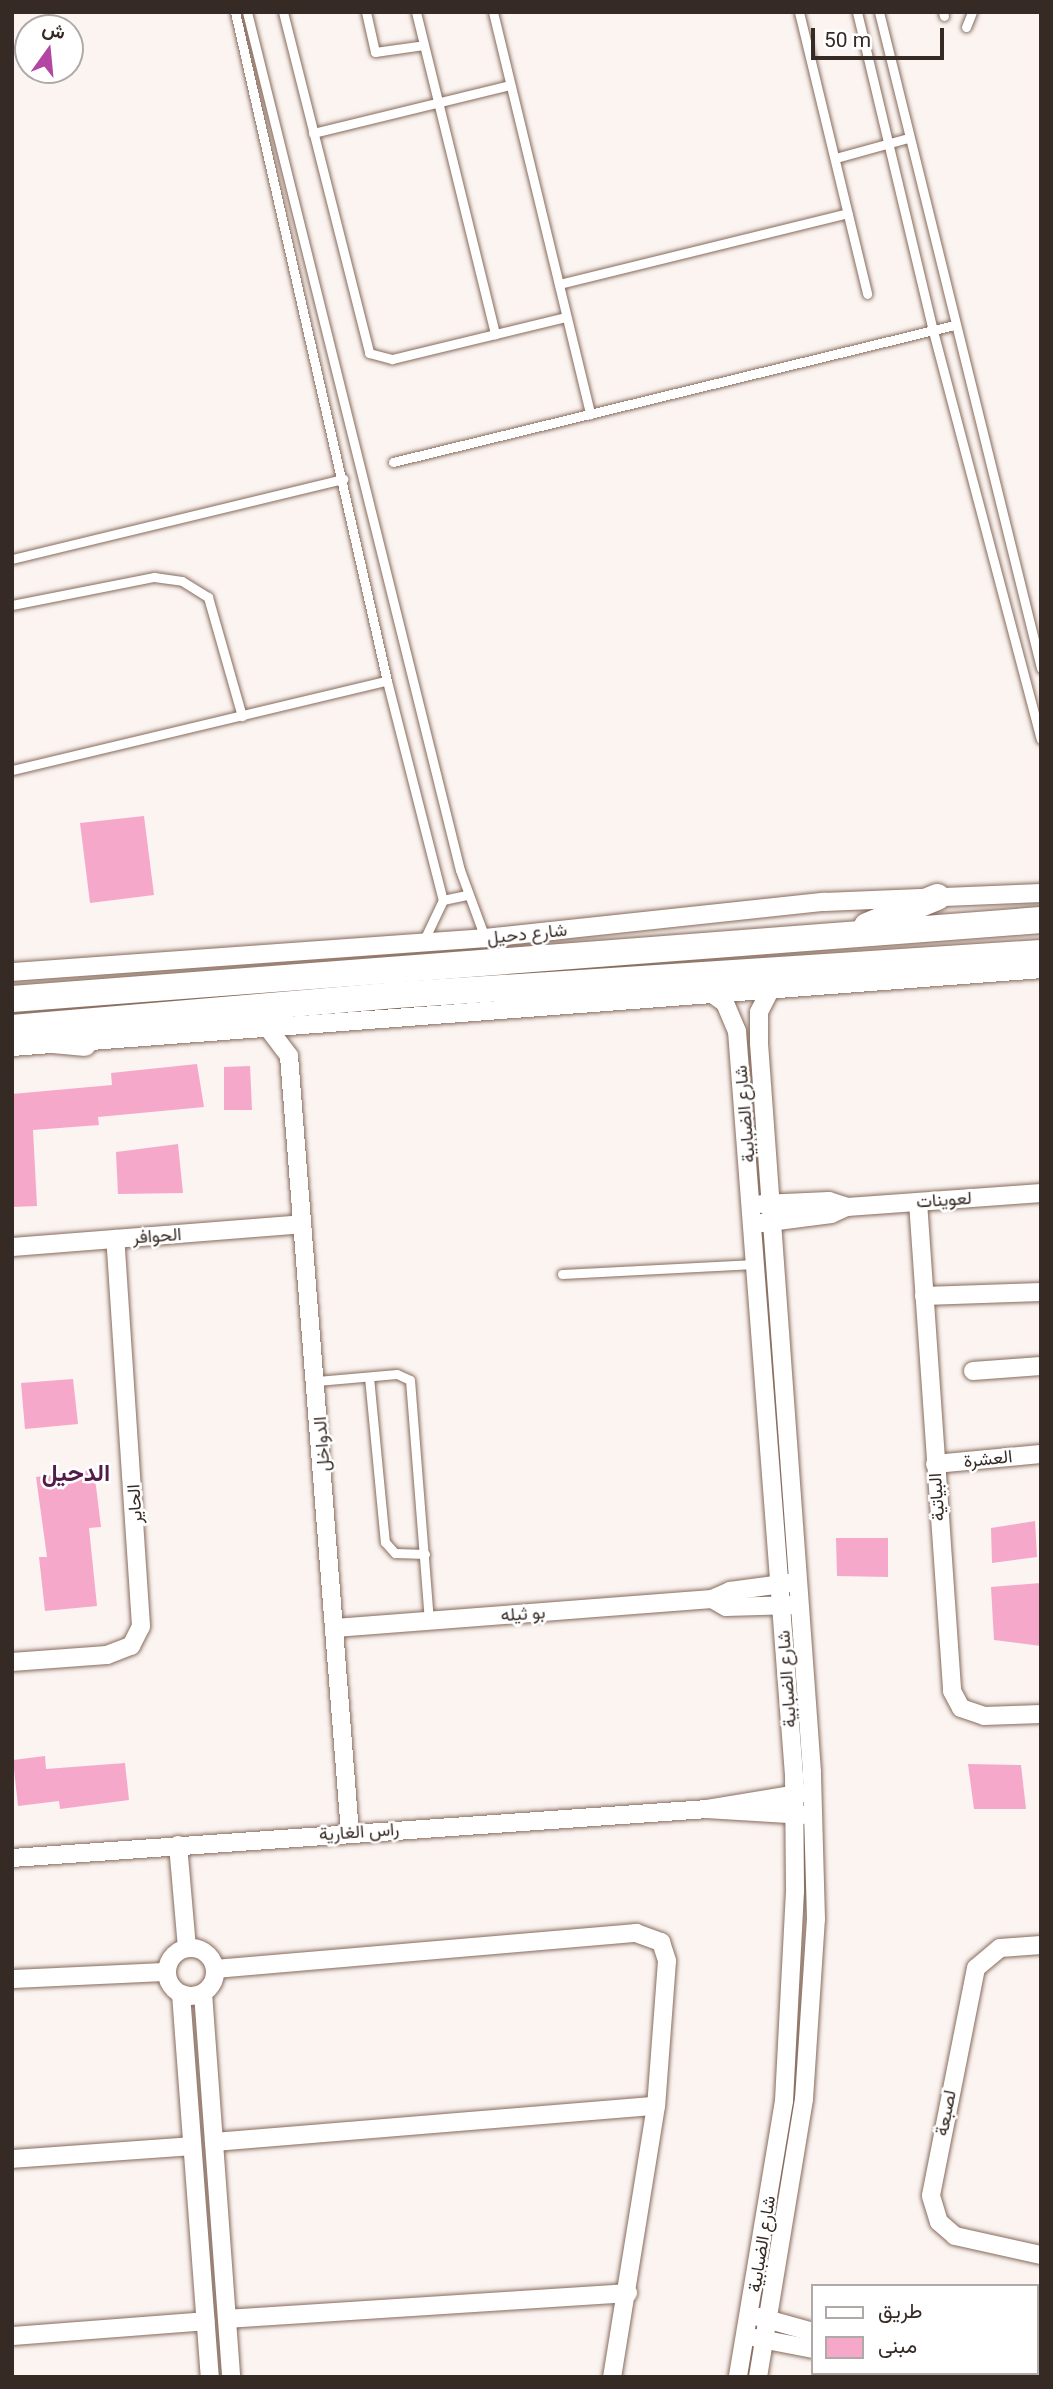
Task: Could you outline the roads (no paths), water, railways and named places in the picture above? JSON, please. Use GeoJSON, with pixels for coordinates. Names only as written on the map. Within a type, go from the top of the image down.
{"type":"FeatureCollection","features":[{"type":"Feature","properties":{"kind":"main road"},"geometry":{"type":"LineString","coordinates":[[848,934],[937,897]]}},
{"type":"Feature","properties":{"kind":"main road","name":"شارع دحيل"},"geometry":{"type":"LineString","coordinates":[[12,999],[1041,920]]}},
{"type":"Feature","properties":{"kind":"main road"},"geometry":{"type":"LineString","coordinates":[[12,1028],[243,1012],[396,995],[1041,953]]}},
{"type":"Feature","properties":{"kind":"main road"},"geometry":{"type":"LineString","coordinates":[[845,984],[882,965]]}},
{"type":"Feature","properties":{"kind":"main road"},"geometry":{"type":"LineString","coordinates":[[343,1021],[396,995]]}},
{"type":"Feature","properties":{"kind":"main road"},"geometry":{"type":"LineString","coordinates":[[243,1012],[268,1028]]}},
{"type":"Feature","properties":{"kind":"main road"},"geometry":{"type":"LineString","coordinates":[[12,1037],[84,1042]]}},
{"type":"Feature","properties":{"kind":"street","name":"شارع دحيل"},"geometry":{"type":"LineString","coordinates":[[12,972],[485,938],[824,902],[1041,893]]}},
{"type":"Feature","properties":{"kind":"street"},"geometry":{"type":"LineString","coordinates":[[12,1047],[772,986],[845,984],[1041,970]]}},
{"type":"Feature","properties":{"kind":"street","name":"شارع الضبابية"},"geometry":{"type":"LineString","coordinates":[[772,986],[758,1022],[773,1222],[789,1583]]}},
{"type":"Feature","properties":{"kind":"street","name":"شارع الضبابية"},"geometry":{"type":"LineString","coordinates":[[708,991],[725,1003],[735,1021],[753,1205],[755,1264],[814,1815],[814,1995],[800,2125],[758,2377]]}},
{"type":"Feature","properties":{"kind":"street"},"geometry":{"type":"LineString","coordinates":[[268,1028],[289,1056],[316,1024]]}},
{"type":"Feature","properties":{"kind":"street","name":"الدواخل"},"geometry":{"type":"LineString","coordinates":[[289,1056],[317,1381],[350,1832]]}},
{"type":"Feature","properties":{"kind":"street","name":"لعوينات"},"geometry":{"type":"LineString","coordinates":[[753,1224],[831,1214],[847,1207],[1041,1193]]}},
{"type":"Feature","properties":{"kind":"street","name":"لعوينات"},"geometry":{"type":"LineString","coordinates":[[753,1205],[829,1201],[847,1207]]}},
{"type":"Feature","properties":{"kind":"street","name":"البياتية"},"geometry":{"type":"LineString","coordinates":[[918,1202],[935,1464],[955,1701],[984,1716],[1041,1714]]}},
{"type":"Feature","properties":{"kind":"street","name":"الحوافر"},"geometry":{"type":"LineString","coordinates":[[12,1247],[302,1224]]}},
{"type":"Feature","properties":{"kind":"street","name":"الحاير"},"geometry":{"type":"LineString","coordinates":[[12,1662],[107,1655],[131,1646],[141,1626],[115,1239]]}},
{"type":"Feature","properties":{"kind":"street"},"geometry":{"type":"LineString","coordinates":[[925,1301],[1041,1292]]}},
{"type":"Feature","properties":{"kind":"street"},"geometry":{"type":"LineString","coordinates":[[973,1371],[1041,1366]]}},
{"type":"Feature","properties":{"kind":"street","name":"العشرة"},"geometry":{"type":"LineString","coordinates":[[935,1464],[1041,1454]]}},
{"type":"Feature","properties":{"kind":"street","name":"بو ثيله"},"geometry":{"type":"LineString","coordinates":[[335,1628],[712,1599],[730,1591],[789,1583]]}},
{"type":"Feature","properties":{"kind":"street","name":"بو ثيله"},"geometry":{"type":"LineString","coordinates":[[712,1599],[726,1607],[791,1605]]}},
{"type":"Feature","properties":{"kind":"street","name":"شارع الضبابية"},"geometry":{"type":"LineString","coordinates":[[738,2377],[784,2101],[794,1815],[791,1605]]}},
{"type":"Feature","properties":{"kind":"street","name":"راس الغارية"},"geometry":{"type":"LineString","coordinates":[[12,1858],[350,1832],[707,1809],[813,1791]]}},
{"type":"Feature","properties":{"kind":"street","name":"راس الغارية"},"geometry":{"type":"LineString","coordinates":[[707,1809],[814,1815]]}},
{"type":"Feature","properties":{"kind":"street"},"geometry":{"type":"LineString","coordinates":[[178,1846],[187,1947]]}},
{"type":"Feature","properties":{"kind":"street"},"geometry":{"type":"LineString","coordinates":[[215,1969],[649,1935],[661,1942],[667,1961],[656,2106],[628,2294],[612,2377]]}},
{"type":"Feature","properties":{"kind":"street","name":"لصبعة"},"geometry":{"type":"LineString","coordinates":[[1041,1945],[1000,1948],[976,1968],[931,2196],[939,2222],[955,2236],[1041,2255]]}},
{"type":"Feature","properties":{"kind":"street"},"geometry":{"type":"LineString","coordinates":[[166,1972],[172,1955],[187,1947],[206,1952],[215,1969]]}},
{"type":"Feature","properties":{"kind":"street"},"geometry":{"type":"LineString","coordinates":[[215,1969],[203,1993],[231,2377]]}},
{"type":"Feature","properties":{"kind":"street"},"geometry":{"type":"LineString","coordinates":[[12,1979],[166,1972]]}},
{"type":"Feature","properties":{"kind":"street"},"geometry":{"type":"LineString","coordinates":[[166,1972],[181,1994],[210,2377]]}},
{"type":"Feature","properties":{"kind":"street"},"geometry":{"type":"LineString","coordinates":[[181,1994],[203,1993]]}},
{"type":"Feature","properties":{"kind":"street"},"geometry":{"type":"LineString","coordinates":[[214,2142],[656,2106]]}},
{"type":"Feature","properties":{"kind":"street"},"geometry":{"type":"LineString","coordinates":[[12,2159],[192,2146]]}},
{"type":"Feature","properties":{"kind":"street"},"geometry":{"type":"LineString","coordinates":[[227,2319],[628,2294]]}},
{"type":"Feature","properties":{"kind":"street"},"geometry":{"type":"LineString","coordinates":[[750,2315],[811,2331]]}},
{"type":"Feature","properties":{"kind":"street"},"geometry":{"type":"LineString","coordinates":[[12,2336],[205,2321]]}},
{"type":"Feature","properties":{"kind":"street"},"geometry":{"type":"LineString","coordinates":[[746,2336],[811,2349]]}},
{"type":"Feature","properties":{"kind":"lane"},"geometry":{"type":"LineString","coordinates":[[235,12],[387,681],[443,900],[433,930],[421,943]]}},
{"type":"Feature","properties":{"kind":"lane"},"geometry":{"type":"LineString","coordinates":[[247,12],[466,895],[485,938]]}},
{"type":"Feature","properties":{"kind":"lane"},"geometry":{"type":"LineString","coordinates":[[283,12],[369,353],[392,359],[566,317]]}},
{"type":"Feature","properties":{"kind":"lane"},"geometry":{"type":"LineString","coordinates":[[366,12],[376,52],[424,45]]}},
{"type":"Feature","properties":{"kind":"lane"},"geometry":{"type":"LineString","coordinates":[[416,12],[495,334]]}},
{"type":"Feature","properties":{"kind":"lane"},"geometry":{"type":"LineString","coordinates":[[493,12],[590,414]]}},
{"type":"Feature","properties":{"kind":"lane"},"geometry":{"type":"LineString","coordinates":[[799,12],[867,294]]}},
{"type":"Feature","properties":{"kind":"lane"},"geometry":{"type":"LineString","coordinates":[[856,12],[933,331],[1041,739]]}},
{"type":"Feature","properties":{"kind":"lane"},"geometry":{"type":"LineString","coordinates":[[879,12],[954,326],[1041,668]]}},
{"type":"Feature","properties":{"kind":"lane"},"geometry":{"type":"LineString","coordinates":[[966,27],[972,12]]}},
{"type":"Feature","properties":{"kind":"lane"},"geometry":{"type":"LineString","coordinates":[[313,133],[510,85]]}},
{"type":"Feature","properties":{"kind":"lane"},"geometry":{"type":"LineString","coordinates":[[836,158],[908,138]]}},
{"type":"Feature","properties":{"kind":"lane"},"geometry":{"type":"LineString","coordinates":[[559,284],[847,213]]}},
{"type":"Feature","properties":{"kind":"lane"},"geometry":{"type":"LineString","coordinates":[[393,462],[954,326]]}},
{"type":"Feature","properties":{"kind":"lane"},"geometry":{"type":"LineString","coordinates":[[12,559],[343,479]]}},
{"type":"Feature","properties":{"kind":"lane"},"geometry":{"type":"LineString","coordinates":[[12,605],[154,577],[182,581],[208,597],[242,716]]}},
{"type":"Feature","properties":{"kind":"lane"},"geometry":{"type":"LineString","coordinates":[[12,770],[387,681]]}},
{"type":"Feature","properties":{"kind":"lane"},"geometry":{"type":"LineString","coordinates":[[443,900],[466,895]]}},
{"type":"Feature","properties":{"kind":"lane"},"geometry":{"type":"LineString","coordinates":[[562,1274],[755,1264]]}},
{"type":"Feature","properties":{"kind":"lane"},"geometry":{"type":"LineString","coordinates":[[317,1381],[402,1375],[412,1385],[429,1622]]}},
{"type":"Feature","properties":{"kind":"lane"},"geometry":{"type":"LineString","coordinates":[[369,1377],[385,1542],[400,1555],[425,1554]]}},
{"type":"Feature","properties":{"kind":"district","name":"الدحيل"},"geometry":{"type":"Point","coordinates":[76,1474]}}]}
